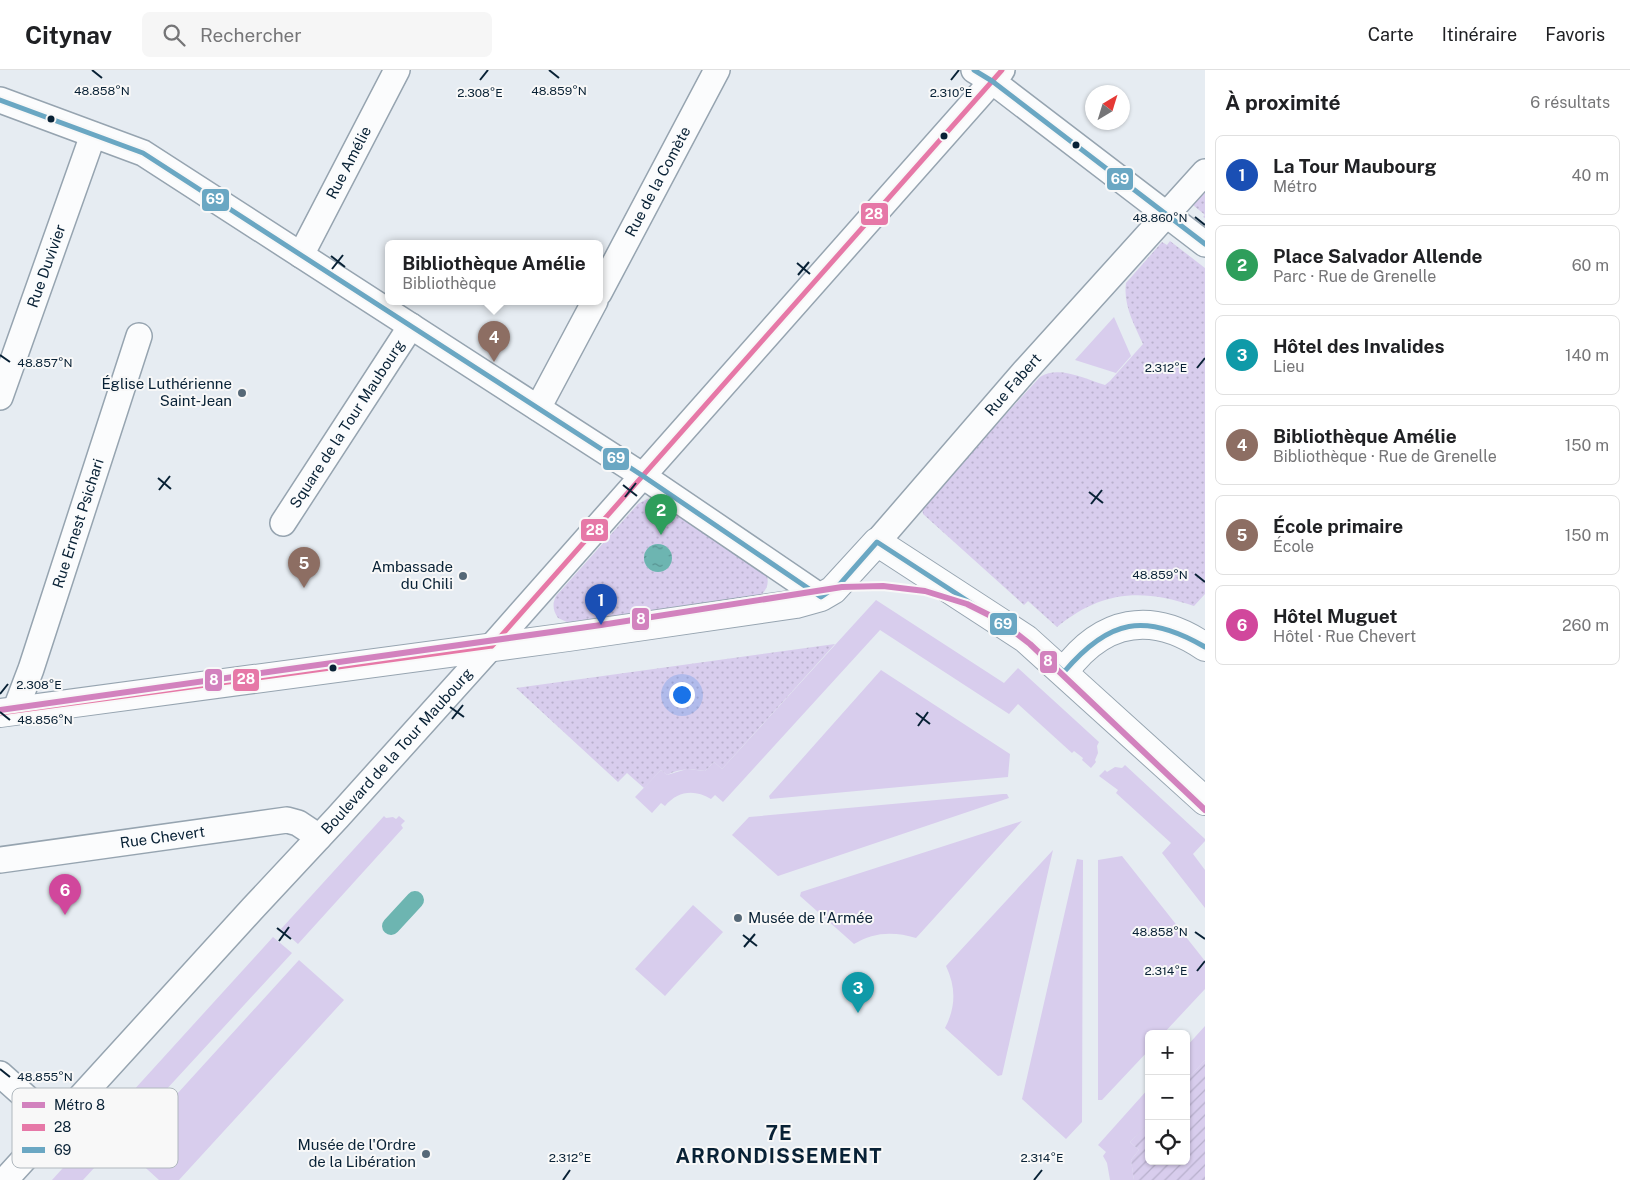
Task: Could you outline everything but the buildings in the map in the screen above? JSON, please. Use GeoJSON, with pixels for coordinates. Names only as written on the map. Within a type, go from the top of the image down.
{"type":"FeatureCollection","features":[{"type":"Feature","properties":{"kind":"main road","name":"Rue Fabert"},"geometry":{"type":"LineString","coordinates":[[8,712],[796,604],[821,597],[834,590],[877,542]]}},
{"type":"Feature","properties":{"kind":"main road"},"geometry":{"type":"LineString","coordinates":[[877,542],[1026,639],[1203,797]]}},
{"type":"Feature","properties":{"kind":"main road"},"geometry":{"type":"LineString","coordinates":[[1064,672],[1076,655],[1092,641],[1112,630],[1131,626],[1145,624],[1165,626],[1188,635],[1205,647]]}},
{"type":"Feature","properties":{"kind":"street","name":"Rue Amélie"},"geometry":{"type":"LineString","coordinates":[[301,255],[397,70]]}},
{"type":"Feature","properties":{"kind":"street","name":"Rue de la Comète"},"geometry":{"type":"LineString","coordinates":[[603,285],[717,70]]}},
{"type":"Feature","properties":{"kind":"street"},"geometry":{"type":"LineString","coordinates":[[989,74],[1205,244]]}},
{"type":"Feature","properties":{"kind":"street","name":"Boulevard de la Tour Maubourg"},"geometry":{"type":"LineString","coordinates":[[89,1088],[492,646],[643,476],[989,74]]}},
{"type":"Feature","properties":{"kind":"street"},"geometry":{"type":"LineString","coordinates":[[0,100],[143,153],[643,476],[821,597]]}},
{"type":"Feature","properties":{"kind":"street","name":"Rue Duvivier"},"geometry":{"type":"LineString","coordinates":[[0,397],[93,135]]}},
{"type":"Feature","properties":{"kind":"street","name":"Rue Fabert"},"geometry":{"type":"LineString","coordinates":[[877,542],[1024,372],[1205,172]]}},
{"type":"Feature","properties":{"kind":"street"},"geometry":{"type":"LineString","coordinates":[[538,408],[593,305]]}},
{"type":"Feature","properties":{"kind":"street","name":"Square de la Tour Maubourg"},"geometry":{"type":"LineString","coordinates":[[283,523],[411,326]]}},
{"type":"Feature","properties":{"kind":"street","name":"Rue Ernest Psichari"},"geometry":{"type":"LineString","coordinates":[[8,712],[31,669],[139,336]]}},
{"type":"Feature","properties":{"kind":"street","name":"Rue Chevert"},"geometry":{"type":"LineString","coordinates":[[0,860],[287,820],[298,823],[319,837]]}},
{"type":"Feature","properties":{"kind":"street"},"geometry":{"type":"LineString","coordinates":[[0,1074],[16,1088]]}},
{"type":"Feature","properties":{"kind":"street","name":"Boulevard de la Tour Maubourg"},"geometry":{"type":"LineString","coordinates":[[5,1180],[16,1168]]}},
{"type":"Feature","properties":{"kind":"shaded area"},"geometry":{"type":"Polygon","coordinates":[[[1205,192],[1205,215],[1193,205],[1205,192]]]}},
{"type":"Feature","properties":{"kind":"shaded area"},"geometry":{"type":"Polygon","coordinates":[[[1170,241],[1205,268],[1205,594],[1194,606],[1156,597],[1122,596],[1090,606],[1073,615],[1057,627],[1028,601],[1024,605],[923,514],[922,506],[1040,377],[1055,372],[1072,374],[1105,385],[1110,381],[1143,344],[1128,307],[1125,291],[1126,283],[1162,242],[1167,245],[1170,241]]]}},
{"type":"Feature","properties":{"kind":"shaded area"},"geometry":{"type":"Polygon","coordinates":[[[1114,317],[1131,356],[1116,373],[1075,360],[1114,317]]]}},
{"type":"Feature","properties":{"kind":"shaded area"},"geometry":{"type":"Polygon","coordinates":[[[647,499],[658,500],[765,571],[768,581],[763,593],[760,596],[569,623],[558,618],[554,607],[556,596],[638,504],[647,499]]]}},
{"type":"Feature","properties":{"kind":"shaded area"},"geometry":{"type":"Polygon","coordinates":[[[876,600],[1004,683],[1018,668],[1099,742],[1096,762],[1091,768],[1082,760],[1083,758],[1074,751],[1072,753],[1018,704],[1009,714],[880,630],[723,802],[715,795],[711,799],[698,794],[686,793],[675,797],[665,806],[661,803],[652,813],[635,797],[661,770],[667,775],[687,769],[705,771],[714,762],[722,769],[876,600]]]}},
{"type":"Feature","properties":{"kind":"shaded area"},"geometry":{"type":"Polygon","coordinates":[[[835,644],[722,769],[714,762],[705,771],[676,771],[667,775],[661,770],[644,788],[627,773],[618,782],[516,688],[835,644]]]}},
{"type":"Feature","properties":{"kind":"shaded area"},"geometry":{"type":"Polygon","coordinates":[[[881,670],[1010,754],[1008,777],[770,799],[769,796],[881,670]]]}},
{"type":"Feature","properties":{"kind":"shaded area"},"geometry":{"type":"Polygon","coordinates":[[[1125,765],[1205,839],[1193,854],[1205,870],[1205,908],[1162,853],[1171,843],[1116,793],[1118,790],[1099,776],[1105,770],[1107,772],[1115,767],[1122,768],[1125,765]]]}},
{"type":"Feature","properties":{"kind":"shaded area"},"geometry":{"type":"Polygon","coordinates":[[[1007,794],[1009,798],[778,876],[732,835],[749,817],[1007,794]]]}},
{"type":"Feature","properties":{"kind":"shaded area"},"geometry":{"type":"Polygon","coordinates":[[[384,816],[396,819],[399,816],[405,821],[401,825],[403,828],[298,944],[281,929],[384,816]]]}},
{"type":"Feature","properties":{"kind":"shaded area"},"geometry":{"type":"Polygon","coordinates":[[[1022,821],[916,938],[900,934],[884,934],[869,937],[854,944],[800,896],[801,892],[1022,821]]]}},
{"type":"Feature","properties":{"kind":"shaded area"},"geometry":{"type":"Polygon","coordinates":[[[1053,850],[1002,1075],[998,1076],[945,1028],[953,1005],[952,982],[946,966],[1053,850]]]}},
{"type":"Feature","properties":{"kind":"shaded area"},"geometry":{"type":"Polygon","coordinates":[[[1122,856],[1205,961],[1205,989],[1167,1030],[1145,1030],[1145,1054],[1102,1100],[1098,1100],[1098,860],[1122,856]]]}},
{"type":"Feature","properties":{"kind":"shaded area"},"geometry":{"type":"Polygon","coordinates":[[[1077,859],[1083,860],[1082,1122],[1066,1139],[1022,1099],[1077,859]]]}},
{"type":"Feature","properties":{"kind":"shaded area"},"geometry":{"type":"Polygon","coordinates":[[[693,905],[723,932],[665,996],[635,969],[693,905]]]}},
{"type":"Feature","properties":{"kind":"shaded area"},"geometry":{"type":"Polygon","coordinates":[[[273,937],[292,953],[168,1088],[136,1088],[273,937]]]}},
{"type":"Feature","properties":{"kind":"shaded area"},"geometry":{"type":"Polygon","coordinates":[[[299,960],[344,1000],[179,1180],[159,1180],[146,1168],[178,1168],[178,1093],[299,960]]]}},
{"type":"Feature","properties":{"kind":"shaded area"},"geometry":{"type":"Polygon","coordinates":[[[1205,1026],[1205,1060],[1190,1077],[1190,1075],[1190,1043],[1205,1026]]]}},
{"type":"Feature","properties":{"kind":"shaded area"},"geometry":{"type":"Polygon","coordinates":[[[1205,1060],[1205,1180],[1134,1180],[1131,1160],[1139,1150],[1130,1142],[1145,1126],[1145,1165],[1190,1165],[1190,1077],[1205,1060]]]}},
{"type":"Feature","properties":{"kind":"shaded area"},"geometry":{"type":"Polygon","coordinates":[[[1145,1092],[1145,1126],[1130,1142],[1139,1150],[1131,1160],[1134,1180],[1110,1180],[1107,1163],[1103,1156],[1106,1152],[1098,1145],[1145,1092]]]}},
{"type":"Feature","properties":{"kind":"shaded area"},"geometry":{"type":"Polygon","coordinates":[[[63,1168],[94,1168],[83,1180],[52,1180],[63,1168]]]}},
{"type":"Feature","properties":{"kind":"water"},"geometry":{"type":"Polygon","coordinates":[[[658,544],[668,548],[672,558],[668,568],[658,572],[648,568],[644,558],[648,548],[658,544]]]}},
{"type":"Feature","properties":{"kind":"waterway"},"geometry":{"type":"LineString","coordinates":[[391,926],[415,900]]}},
{"type":"Feature","properties":{"kind":"metro line","name":"8"},"geometry":{"type":"LineString","coordinates":[[0,710],[601,625],[842,587],[883,586],[925,591],[967,604],[999,620],[1030,644],[1205,810]]}},
{"type":"Feature","properties":{"kind":"transit line","name":"69"},"geometry":{"type":"LineString","coordinates":[[974,70],[992,81],[1205,244]]}},
{"type":"Feature","properties":{"kind":"transit line","name":"28"},"geometry":{"type":"LineString","coordinates":[[492,646],[1002,70]]}},
{"type":"Feature","properties":{"kind":"transit line","name":"69"},"geometry":{"type":"LineString","coordinates":[[0,100],[143,153],[643,476],[821,597],[840,584],[877,542],[1026,639],[1064,672],[1097,641],[1129,626],[1164,629],[1184,636],[1205,647]]}},
{"type":"Feature","properties":{"kind":"transit line","name":"28"},"geometry":{"type":"LineString","coordinates":[[0,713],[492,646]]}},
{"type":"Feature","properties":{"kind":"place","name":"Bibliothèque Amélie"},"geometry":{"type":"Point","coordinates":[494,362]}},
{"type":"Feature","properties":{"kind":"place","name":"Église Luthérienne Saint-Jean"},"geometry":{"type":"Point","coordinates":[242,393]}},
{"type":"Feature","properties":{"kind":"place","name":"Place Salvador Allende"},"geometry":{"type":"Point","coordinates":[661,535]}},
{"type":"Feature","properties":{"kind":"place","name":"Ambassade du Chili"},"geometry":{"type":"Point","coordinates":[463,576]}},
{"type":"Feature","properties":{"kind":"place","name":"École primaire"},"geometry":{"type":"Point","coordinates":[304,588]}},
{"type":"Feature","properties":{"kind":"place","name":"La Tour Maubourg"},"geometry":{"type":"Point","coordinates":[601,625]}},
{"type":"Feature","properties":{"kind":"place","name":"Hôtel Muguet"},"geometry":{"type":"Point","coordinates":[65,915]}},
{"type":"Feature","properties":{"kind":"place","name":"Musée de l'Armée"},"geometry":{"type":"Point","coordinates":[738,918]}},
{"type":"Feature","properties":{"kind":"place","name":"Hôtel des Invalides"},"geometry":{"type":"Point","coordinates":[858,1013]}},
{"type":"Feature","properties":{"kind":"place","name":"Musée de l'Ordre de la Libération"},"geometry":{"type":"Point","coordinates":[426,1154]}},
{"type":"Feature","properties":{"kind":"district","name":"7E ARRONDISSEMENT"},"geometry":{"type":"Point","coordinates":[779,1144]}}]}
